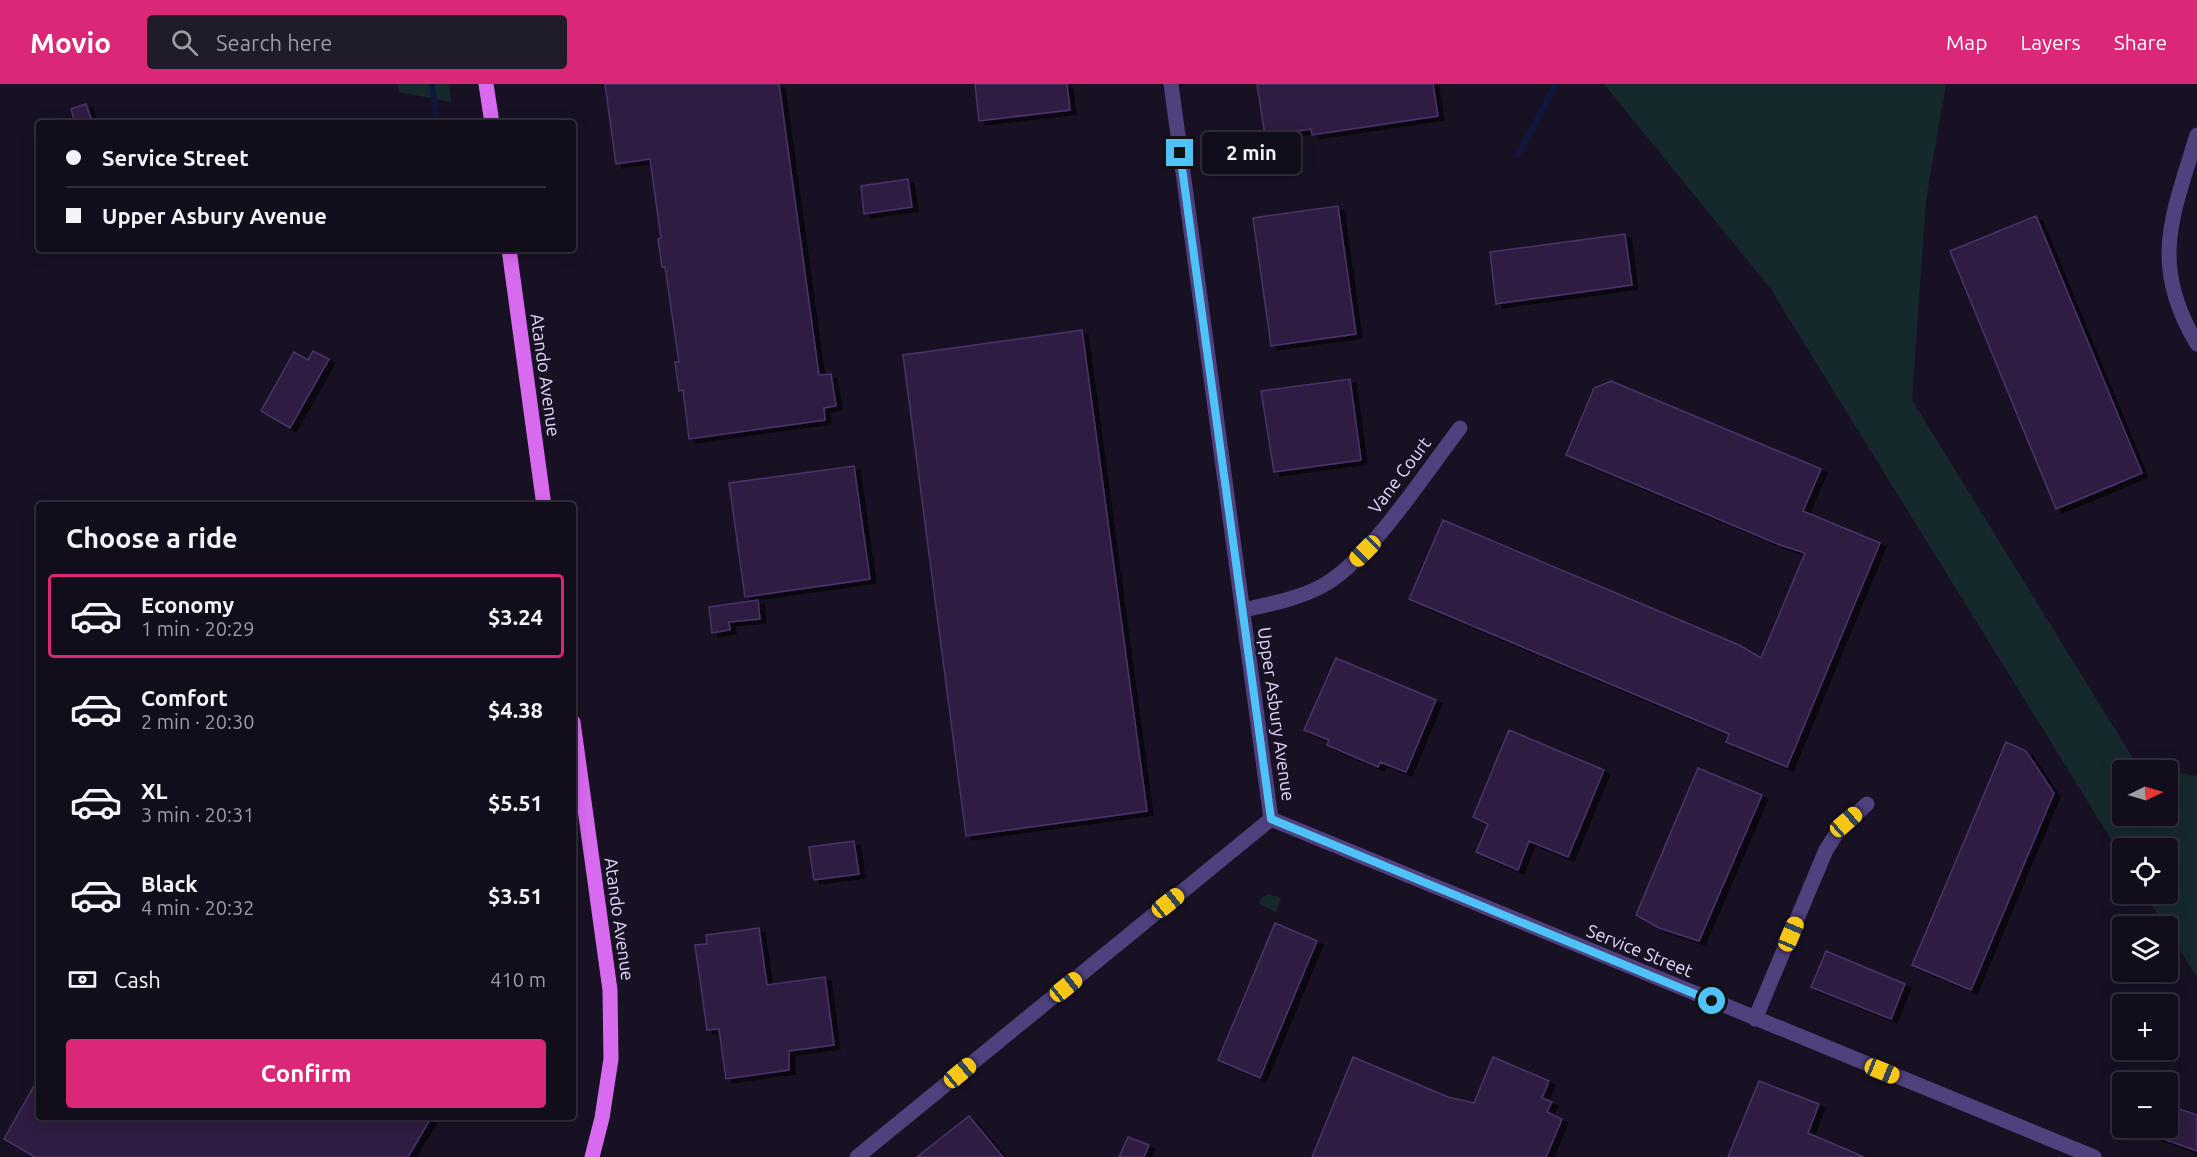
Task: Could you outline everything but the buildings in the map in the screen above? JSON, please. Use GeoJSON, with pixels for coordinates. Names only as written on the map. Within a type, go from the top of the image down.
{"type":"FeatureCollection","features":[{"type":"Feature","properties":{"kind":"main road"},"geometry":{"type":"LineString","coordinates":[[486,84],[492,120]]}},
{"type":"Feature","properties":{"kind":"main road","name":"Atando Avenue"},"geometry":{"type":"LineString","coordinates":[[509,252],[543,502]]}},
{"type":"Feature","properties":{"kind":"main road","name":"Atando Avenue"},"geometry":{"type":"LineString","coordinates":[[576,744],[610,990],[611,1059],[602,1118],[592,1157]]}},
{"type":"Feature","properties":{"kind":"street","name":"Upper Asbury Avenue"},"geometry":{"type":"LineString","coordinates":[[857,1157],[1271,819],[1171,84]]}},
{"type":"Feature","properties":{"kind":"street"},"geometry":{"type":"LineString","coordinates":[[2197,135],[2172,214],[2167,244],[2169,274],[2176,304],[2197,344]]}},
{"type":"Feature","properties":{"kind":"street","name":"Vane Court"},"geometry":{"type":"LineString","coordinates":[[1244,610],[1302,595],[1323,586],[1346,570],[1365,551],[1460,428]]}},
{"type":"Feature","properties":{"kind":"street"},"geometry":{"type":"LineString","coordinates":[[1755,1019],[1826,850],[1838,831],[1867,804]]}},
{"type":"Feature","properties":{"kind":"street","name":"Service Street"},"geometry":{"type":"LineString","coordinates":[[1271,819],[2094,1157]]}},
{"type":"Feature","properties":{"kind":"green space"},"geometry":{"type":"Polygon","coordinates":[[[398,84],[449,84],[451,102],[399,92],[398,84]]]}},
{"type":"Feature","properties":{"kind":"green space"},"geometry":{"type":"Polygon","coordinates":[[[1604,84],[1946,84],[1926,200],[1912,400],[2134,760],[2112,760],[2112,826],[2178,826],[2178,773],[2197,776],[2197,978],[2178,947],[2178,916],[2159,916],[2151,904],[2178,904],[2178,838],[2112,838],[2112,841],[1770,288],[1604,84]]]}},
{"type":"Feature","properties":{"kind":"green space"},"geometry":{"type":"Polygon","coordinates":[[[1268,894],[1281,898],[1276,912],[1259,904],[1260,899],[1268,894]]]}},
{"type":"Feature","properties":{"kind":"waterway"},"geometry":{"type":"LineString","coordinates":[[432,84],[437,120]]}},
{"type":"Feature","properties":{"kind":"waterway"},"geometry":{"type":"LineString","coordinates":[[1518,155],[1556,84]]}},
{"type":"Feature","properties":{"kind":"route"},"geometry":{"type":"LineString","coordinates":[[1180,153],[1271,819],[1712,1001]]}}]}
